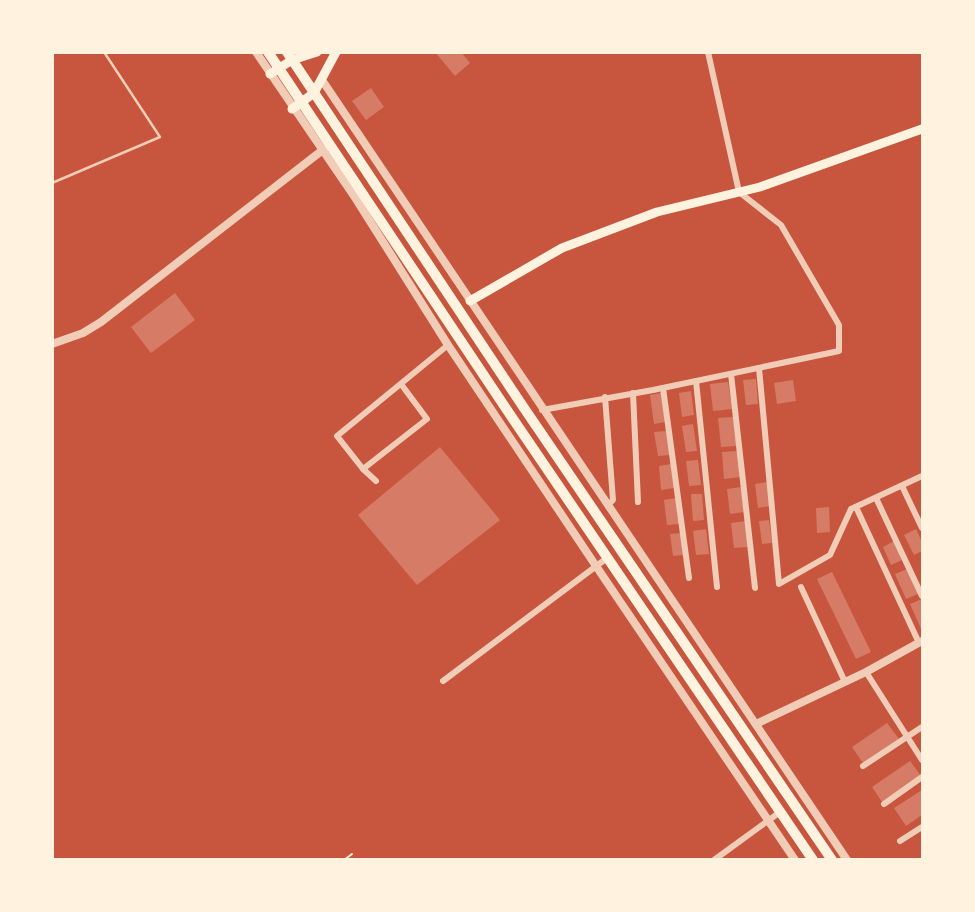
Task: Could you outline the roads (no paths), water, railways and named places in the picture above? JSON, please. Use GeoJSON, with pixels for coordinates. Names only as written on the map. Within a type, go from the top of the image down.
{"type":"FeatureCollection","features":[{"type":"Feature","properties":{"kind":"highway"},"geometry":{"type":"LineString","coordinates":[[268,52],[274,71],[297,106],[420,280],[813,859]]}},
{"type":"Feature","properties":{"kind":"highway"},"geometry":{"type":"LineString","coordinates":[[294,55],[314,93],[445,291],[832,859]]}},
{"type":"Feature","properties":{"kind":"highway"},"geometry":{"type":"LineString","coordinates":[[807,824],[818,817]]}},
{"type":"Feature","properties":{"kind":"main road"},"geometry":{"type":"LineString","coordinates":[[274,71],[294,55],[317,52]]}},
{"type":"Feature","properties":{"kind":"main road"},"geometry":{"type":"LineString","coordinates":[[297,106],[314,93],[336,52]]}},
{"type":"Feature","properties":{"kind":"main road"},"geometry":{"type":"LineString","coordinates":[[470,301],[562,248],[657,212],[760,187],[922,129]]}},
{"type":"Feature","properties":{"kind":"street"},"geometry":{"type":"LineString","coordinates":[[256,52],[274,71]]}},
{"type":"Feature","properties":{"kind":"street"},"geometry":{"type":"LineString","coordinates":[[542,410],[839,351],[839,325],[781,225],[739,192],[708,52]]}},
{"type":"Feature","properties":{"kind":"street"},"geometry":{"type":"LineString","coordinates":[[322,80],[847,859]]}},
{"type":"Feature","properties":{"kind":"street"},"geometry":{"type":"LineString","coordinates":[[52,344],[83,333],[101,322],[326,148]]}},
{"type":"Feature","properties":{"kind":"street"},"geometry":{"type":"LineString","coordinates":[[359,197],[448,345],[795,859]]}},
{"type":"Feature","properties":{"kind":"street"},"geometry":{"type":"LineString","coordinates":[[376,481],[363,469],[338,436],[448,345]]}},
{"type":"Feature","properties":{"kind":"street"},"geometry":{"type":"LineString","coordinates":[[759,368],[779,584],[830,555],[850,509],[922,477]]}},
{"type":"Feature","properties":{"kind":"street"},"geometry":{"type":"LineString","coordinates":[[732,374],[755,588]]}},
{"type":"Feature","properties":{"kind":"street"},"geometry":{"type":"LineString","coordinates":[[695,381],[716,587]]}},
{"type":"Feature","properties":{"kind":"street"},"geometry":{"type":"LineString","coordinates":[[363,469],[427,419],[401,384]]}},
{"type":"Feature","properties":{"kind":"street"},"geometry":{"type":"LineString","coordinates":[[663,388],[689,578]]}},
{"type":"Feature","properties":{"kind":"street"},"geometry":{"type":"LineString","coordinates":[[633,393],[639,502]]}},
{"type":"Feature","properties":{"kind":"street"},"geometry":{"type":"LineString","coordinates":[[605,397],[613,500],[608,505]]}},
{"type":"Feature","properties":{"kind":"street"},"geometry":{"type":"LineString","coordinates":[[902,485],[922,528]]}},
{"type":"Feature","properties":{"kind":"street"},"geometry":{"type":"LineString","coordinates":[[876,498],[922,596]]}},
{"type":"Feature","properties":{"kind":"street"},"geometry":{"type":"LineString","coordinates":[[756,724],[866,672],[921,642],[856,507]]}},
{"type":"Feature","properties":{"kind":"street"},"geometry":{"type":"LineString","coordinates":[[443,681],[607,558]]}},
{"type":"Feature","properties":{"kind":"street"},"geometry":{"type":"LineString","coordinates":[[801,587],[845,682]]}},
{"type":"Feature","properties":{"kind":"street"},"geometry":{"type":"LineString","coordinates":[[866,672],[922,760]]}},
{"type":"Feature","properties":{"kind":"street"},"geometry":{"type":"LineString","coordinates":[[863,766],[922,727]]}},
{"type":"Feature","properties":{"kind":"street"},"geometry":{"type":"LineString","coordinates":[[884,804],[922,777]]}},
{"type":"Feature","properties":{"kind":"street"},"geometry":{"type":"LineString","coordinates":[[714,859],[780,812]]}},
{"type":"Feature","properties":{"kind":"street"},"geometry":{"type":"LineString","coordinates":[[900,841],[922,827]]}},
{"type":"Feature","properties":{"kind":"lane"},"geometry":{"type":"LineString","coordinates":[[52,183],[160,136],[104,52]]}}]}
